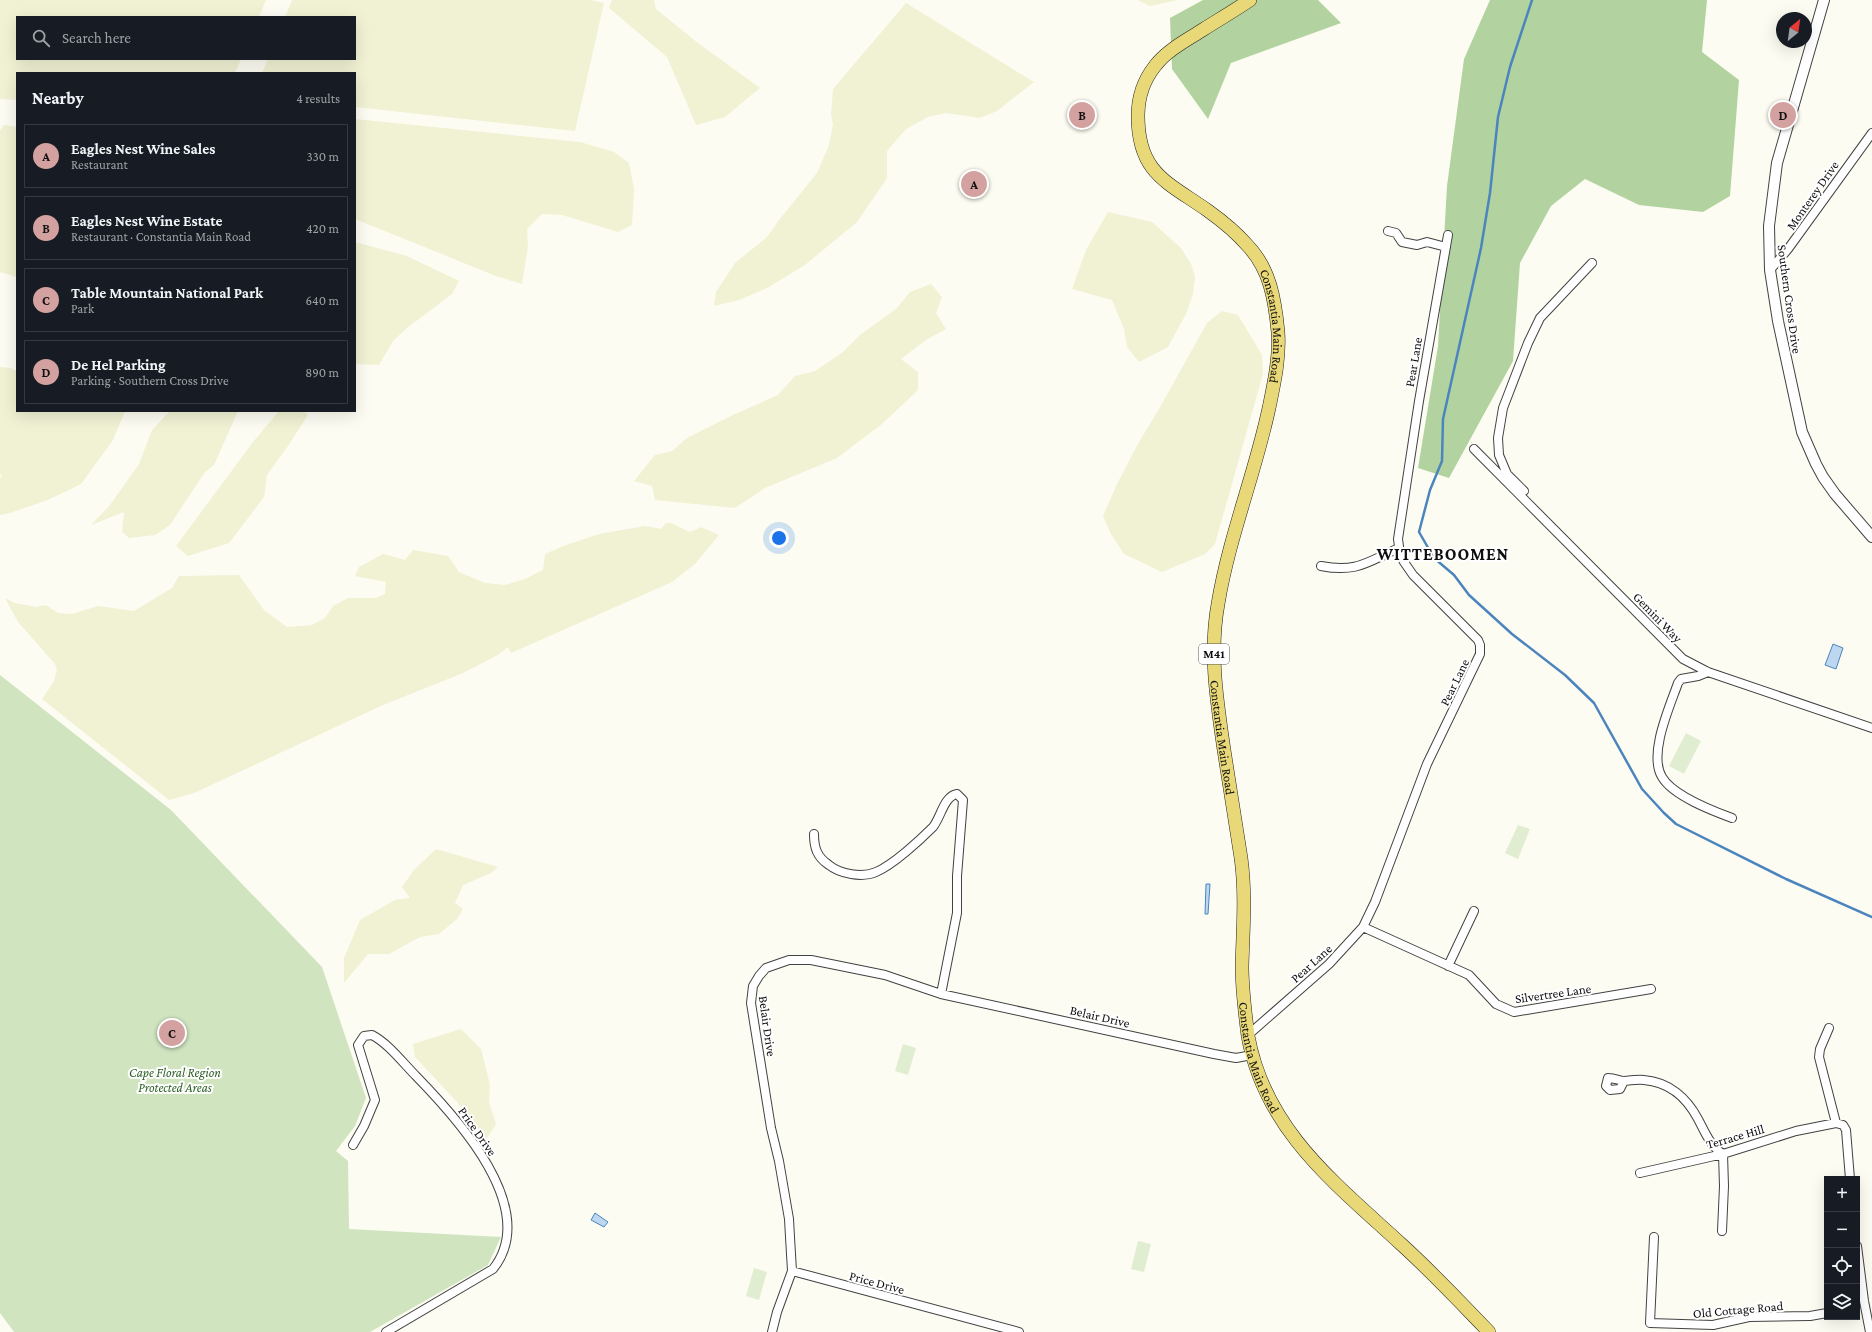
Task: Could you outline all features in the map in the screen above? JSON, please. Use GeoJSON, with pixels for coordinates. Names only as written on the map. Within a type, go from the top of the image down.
{"type":"FeatureCollection","features":[{"type":"Feature","properties":{"kind":"main road","name":"Constantia Main Road"},"geometry":{"type":"LineString","coordinates":[[1250,0],[1167,54],[1155,65],[1142,87],[1138,105],[1139,137],[1149,164],[1160,178],[1171,188],[1214,216],[1249,246],[1264,267],[1274,300],[1278,337],[1274,381],[1265,425],[1224,571],[1214,634],[1214,675],[1217,706],[1244,887],[1242,970],[1248,1035],[1252,1054],[1264,1088],[1288,1132],[1329,1179],[1440,1282],[1489,1332]]}},
{"type":"Feature","properties":{"kind":"street","name":"Southern Cross Drive"},"geometry":{"type":"LineString","coordinates":[[1824,0],[1777,163],[1769,226],[1770,270],[1802,432],[1823,477],[1835,494],[1872,537]]}},
{"type":"Feature","properties":{"kind":"street","name":"Monterey Drive"},"geometry":{"type":"LineString","coordinates":[[1770,270],[1788,249],[1861,146],[1872,133]]}},
{"type":"Feature","properties":{"kind":"street"},"geometry":{"type":"LineString","coordinates":[[1388,231],[1396,233],[1401,242],[1417,245],[1426,242],[1446,247]]}},
{"type":"Feature","properties":{"kind":"street","name":"Pear Lane"},"geometry":{"type":"LineString","coordinates":[[1248,1035],[1329,964],[1363,927],[1375,902],[1427,764],[1476,665],[1480,650],[1479,642],[1474,636],[1413,574],[1404,562],[1399,548],[1400,521],[1418,401],[1448,235]]}},
{"type":"Feature","properties":{"kind":"street"},"geometry":{"type":"LineString","coordinates":[[1576,551],[1572,542],[1507,474],[1500,459],[1498,438],[1507,396],[1540,318],[1592,263]]}},
{"type":"Feature","properties":{"kind":"street","name":"Gemini Way"},"geometry":{"type":"LineString","coordinates":[[1474,449],[1679,656],[1708,672],[1872,728]]}},
{"type":"Feature","properties":{"kind":"street"},"geometry":{"type":"LineString","coordinates":[[1321,566],[1338,569],[1353,568],[1399,548]]}},
{"type":"Feature","properties":{"kind":"street"},"geometry":{"type":"LineString","coordinates":[[1708,672],[1698,676],[1681,679],[1678,682],[1662,729],[1657,760],[1662,779],[1680,793],[1701,807],[1732,818]]}},
{"type":"Feature","properties":{"kind":"street"},"geometry":{"type":"LineString","coordinates":[[814,834],[814,846],[816,851],[822,860],[830,866],[853,874],[875,873],[898,858],[933,826],[951,796],[957,794],[961,796],[963,800],[957,876],[957,913],[941,994]]}},
{"type":"Feature","properties":{"kind":"street"},"geometry":{"type":"LineString","coordinates":[[1448,966],[1474,911]]}},
{"type":"Feature","properties":{"kind":"street","name":"Silvertree Lane"},"geometry":{"type":"LineString","coordinates":[[1363,927],[1469,975],[1496,1004],[1514,1012],[1651,989]]}},
{"type":"Feature","properties":{"kind":"street","name":"Belair Drive"},"geometry":{"type":"LineString","coordinates":[[792,1271],[789,1219],[767,1105],[751,1003],[751,992],[755,981],[762,971],[777,963],[789,960],[810,960],[878,973],[941,994],[1214,1054],[1236,1058],[1252,1054]]}},
{"type":"Feature","properties":{"kind":"street"},"geometry":{"type":"LineString","coordinates":[[1829,1028],[1819,1053],[1823,1077],[1836,1123],[1843,1125],[1846,1130],[1850,1176]]}},
{"type":"Feature","properties":{"kind":"street","name":"Price Drive"},"geometry":{"type":"LineString","coordinates":[[353,1145],[364,1126],[374,1100],[358,1045],[364,1036],[372,1035],[392,1052],[448,1110],[462,1127],[495,1179],[504,1209],[508,1237],[503,1253],[493,1269],[386,1332]]}},
{"type":"Feature","properties":{"kind":"street"},"geometry":{"type":"LineString","coordinates":[[1624,1081],[1631,1079],[1653,1081],[1680,1095],[1692,1108],[1714,1148],[1723,1154],[1722,1231]]}},
{"type":"Feature","properties":{"kind":"street","name":"Terrace Hill"},"geometry":{"type":"LineString","coordinates":[[1640,1173],[1723,1154],[1796,1130],[1836,1123]]}},
{"type":"Feature","properties":{"kind":"street","name":"Old Cottage Road"},"geometry":{"type":"LineString","coordinates":[[1654,1237],[1650,1323],[1714,1328],[1750,1317],[1810,1316],[1824,1314]]}},
{"type":"Feature","properties":{"kind":"street"},"geometry":{"type":"LineString","coordinates":[[1857,1248],[1859,1284]]}},
{"type":"Feature","properties":{"kind":"street"},"geometry":{"type":"LineString","coordinates":[[772,1332],[777,1312],[792,1271]]}},
{"type":"Feature","properties":{"kind":"street","name":"Price Drive"},"geometry":{"type":"LineString","coordinates":[[792,1271],[1019,1332]]}},
{"type":"Feature","properties":{"kind":"street"},"geometry":{"type":"LineString","coordinates":[[1860,1302],[1870,1332]]}},
{"type":"Feature","properties":{"kind":"green space"},"geometry":{"type":"Polygon","coordinates":[[[0,0],[266,0],[259,16],[16,16],[16,60],[241,60],[235,72],[16,72],[16,100],[0,99],[0,0]]]}},
{"type":"Feature","properties":{"kind":"green space"},"geometry":{"type":"Polygon","coordinates":[[[292,0],[590,0],[604,3],[575,131],[356,107],[356,72],[262,72],[268,60],[356,60],[356,16],[285,16],[292,0]]]}},
{"type":"Feature","properties":{"kind":"green space"},"geometry":{"type":"Polygon","coordinates":[[[612,0],[654,0],[656,9],[698,43],[760,88],[725,117],[696,125],[667,57],[609,8],[612,0]]]}},
{"type":"Feature","properties":{"kind":"green space"},"geometry":{"type":"Polygon","coordinates":[[[1138,0],[1177,0],[1150,6],[1138,0]]]}},
{"type":"Feature","properties":{"kind":"green space"},"geometry":{"type":"Polygon","coordinates":[[[1203,0],[1318,0],[1341,23],[1231,63],[1208,119],[1172,69],[1170,18],[1203,0]]]}},
{"type":"Feature","properties":{"kind":"green space"},"geometry":{"type":"Polygon","coordinates":[[[1490,0],[1707,0],[1702,52],[1739,80],[1730,196],[1703,212],[1639,205],[1585,179],[1551,206],[1520,263],[1513,361],[1449,478],[1418,468],[1438,346],[1447,186],[1464,59],[1490,0]]]}},
{"type":"Feature","properties":{"kind":"green space"},"geometry":{"type":"Polygon","coordinates":[[[906,3],[1034,82],[997,111],[980,118],[946,113],[928,117],[906,129],[887,151],[887,178],[857,222],[805,265],[767,288],[739,300],[714,306],[716,292],[735,263],[767,237],[817,173],[829,145],[833,125],[831,115],[833,89],[906,3]]]}},
{"type":"Feature","properties":{"kind":"green space"},"geometry":{"type":"Polygon","coordinates":[[[356,119],[580,142],[614,152],[629,163],[634,189],[632,225],[618,232],[562,215],[542,214],[527,229],[528,247],[522,284],[496,276],[356,219],[356,119]]]}},
{"type":"Feature","properties":{"kind":"green space"},"geometry":{"type":"Polygon","coordinates":[[[4,125],[16,127],[16,277],[0,272],[0,130],[4,125]]]}},
{"type":"Feature","properties":{"kind":"green space"},"geometry":{"type":"Polygon","coordinates":[[[1108,212],[1152,222],[1181,248],[1191,264],[1195,277],[1193,294],[1187,312],[1168,347],[1139,362],[1127,347],[1124,329],[1112,300],[1072,289],[1086,250],[1108,212]]]}},
{"type":"Feature","properties":{"kind":"green space"},"geometry":{"type":"Polygon","coordinates":[[[356,242],[407,256],[459,281],[452,294],[407,328],[393,341],[379,365],[356,364],[356,242]]]}},
{"type":"Feature","properties":{"kind":"green space"},"geometry":{"type":"Polygon","coordinates":[[[931,284],[942,297],[936,313],[946,329],[926,340],[901,359],[918,372],[918,390],[882,424],[837,458],[765,488],[735,508],[655,500],[652,486],[634,481],[655,455],[672,451],[687,438],[778,395],[795,376],[815,371],[843,352],[860,335],[896,309],[910,292],[931,284]]]}},
{"type":"Feature","properties":{"kind":"green space"},"geometry":{"type":"Polygon","coordinates":[[[1222,311],[1238,315],[1262,355],[1263,374],[1215,544],[1205,554],[1162,572],[1124,554],[1111,534],[1103,516],[1118,482],[1139,442],[1207,323],[1222,311]]]}},
{"type":"Feature","properties":{"kind":"green space"},"geometry":{"type":"Polygon","coordinates":[[[0,367],[11,368],[16,370],[16,412],[125,412],[113,440],[81,484],[48,500],[0,515],[0,479],[2,475],[0,475],[0,367]]]}},
{"type":"Feature","properties":{"kind":"green space"},"geometry":{"type":"Polygon","coordinates":[[[169,412],[238,412],[214,465],[205,472],[170,525],[155,535],[129,538],[122,532],[124,512],[91,525],[110,505],[139,464],[152,430],[169,412]]]}},
{"type":"Feature","properties":{"kind":"green space"},"geometry":{"type":"Polygon","coordinates":[[[278,412],[305,412],[308,415],[267,475],[264,497],[229,543],[188,556],[176,546],[253,442],[278,412]]]}},
{"type":"Feature","properties":{"kind":"green space"},"geometry":{"type":"Polygon","coordinates":[[[666,523],[671,523],[690,532],[701,527],[719,535],[695,564],[672,582],[511,653],[508,647],[498,655],[463,673],[383,705],[194,793],[169,800],[42,699],[54,681],[57,669],[55,664],[18,622],[5,598],[15,603],[36,607],[46,605],[58,613],[72,614],[98,606],[134,611],[172,588],[179,576],[239,575],[264,610],[287,627],[312,625],[325,618],[333,606],[348,598],[376,598],[385,594],[386,582],[355,576],[359,567],[383,554],[405,560],[413,550],[448,556],[459,572],[485,583],[505,585],[525,579],[543,570],[545,554],[566,545],[599,534],[645,526],[661,529],[666,523]]]}},
{"type":"Feature","properties":{"kind":"green space","name":"Cape Floral Region Protected Areas"},"geometry":{"type":"Polygon","coordinates":[[[0,675],[171,810],[322,967],[366,1098],[355,1126],[336,1151],[348,1161],[349,1229],[501,1237],[488,1265],[370,1332],[14,1332],[0,1313],[0,675]]]}},
{"type":"Feature","properties":{"kind":"green space"},"geometry":{"type":"Polygon","coordinates":[[[1686,733],[1701,741],[1684,774],[1669,766],[1686,733]]]}},
{"type":"Feature","properties":{"kind":"green space"},"geometry":{"type":"Polygon","coordinates":[[[1518,825],[1530,829],[1518,859],[1505,853],[1518,825]]]}},
{"type":"Feature","properties":{"kind":"green space"},"geometry":{"type":"Polygon","coordinates":[[[436,849],[498,867],[491,873],[463,885],[455,903],[463,909],[457,919],[439,934],[420,937],[389,954],[368,954],[344,983],[344,958],[360,920],[395,900],[410,898],[402,887],[414,870],[436,849]]]}},
{"type":"Feature","properties":{"kind":"green space"},"geometry":{"type":"Polygon","coordinates":[[[461,1029],[481,1049],[490,1085],[489,1102],[496,1124],[486,1140],[457,1102],[415,1057],[413,1044],[461,1029]]]}},
{"type":"Feature","properties":{"kind":"green space"},"geometry":{"type":"Polygon","coordinates":[[[903,1044],[916,1048],[908,1075],[895,1071],[903,1044]]]}},
{"type":"Feature","properties":{"kind":"green space"},"geometry":{"type":"Polygon","coordinates":[[[1138,1241],[1151,1244],[1144,1272],[1131,1269],[1138,1241]]]}},
{"type":"Feature","properties":{"kind":"green space"},"geometry":{"type":"Polygon","coordinates":[[[754,1268],[767,1272],[759,1300],[746,1296],[754,1268]]]}},
{"type":"Feature","properties":{"kind":"water"},"geometry":{"type":"Polygon","coordinates":[[[1833,644],[1843,648],[1836,669],[1825,665],[1833,644]]]}},
{"type":"Feature","properties":{"kind":"water"},"geometry":{"type":"Polygon","coordinates":[[[1206,884],[1210,884],[1208,914],[1205,914],[1206,884]]]}},
{"type":"Feature","properties":{"kind":"water"},"geometry":{"type":"Polygon","coordinates":[[[595,1213],[608,1222],[604,1227],[591,1220],[595,1213]]]}},
{"type":"Feature","properties":{"kind":"waterway"},"geometry":{"type":"LineString","coordinates":[[1532,0],[1510,67],[1498,117],[1490,193],[1481,248],[1443,419],[1442,461],[1430,490],[1419,532],[1434,558],[1454,575],[1469,595],[1512,634],[1565,675],[1594,703],[1642,789],[1676,824],[1786,879],[1872,917]]}},
{"type":"Feature","properties":{"kind":"place","name":"Eagles Nest Wine Estate"},"geometry":{"type":"Point","coordinates":[1082,115]}},
{"type":"Feature","properties":{"kind":"place","name":"De Hel Parking"},"geometry":{"type":"Point","coordinates":[1783,115]}},
{"type":"Feature","properties":{"kind":"place","name":"Eagles Nest Wine Sales"},"geometry":{"type":"Point","coordinates":[974,184]}},
{"type":"Feature","properties":{"kind":"place","name":"Table Mountain National Park"},"geometry":{"type":"Point","coordinates":[172,1033]}},
{"type":"Feature","properties":{"kind":"district","name":"WITTEBOOMEN"},"geometry":{"type":"Point","coordinates":[1443,554]}}]}
